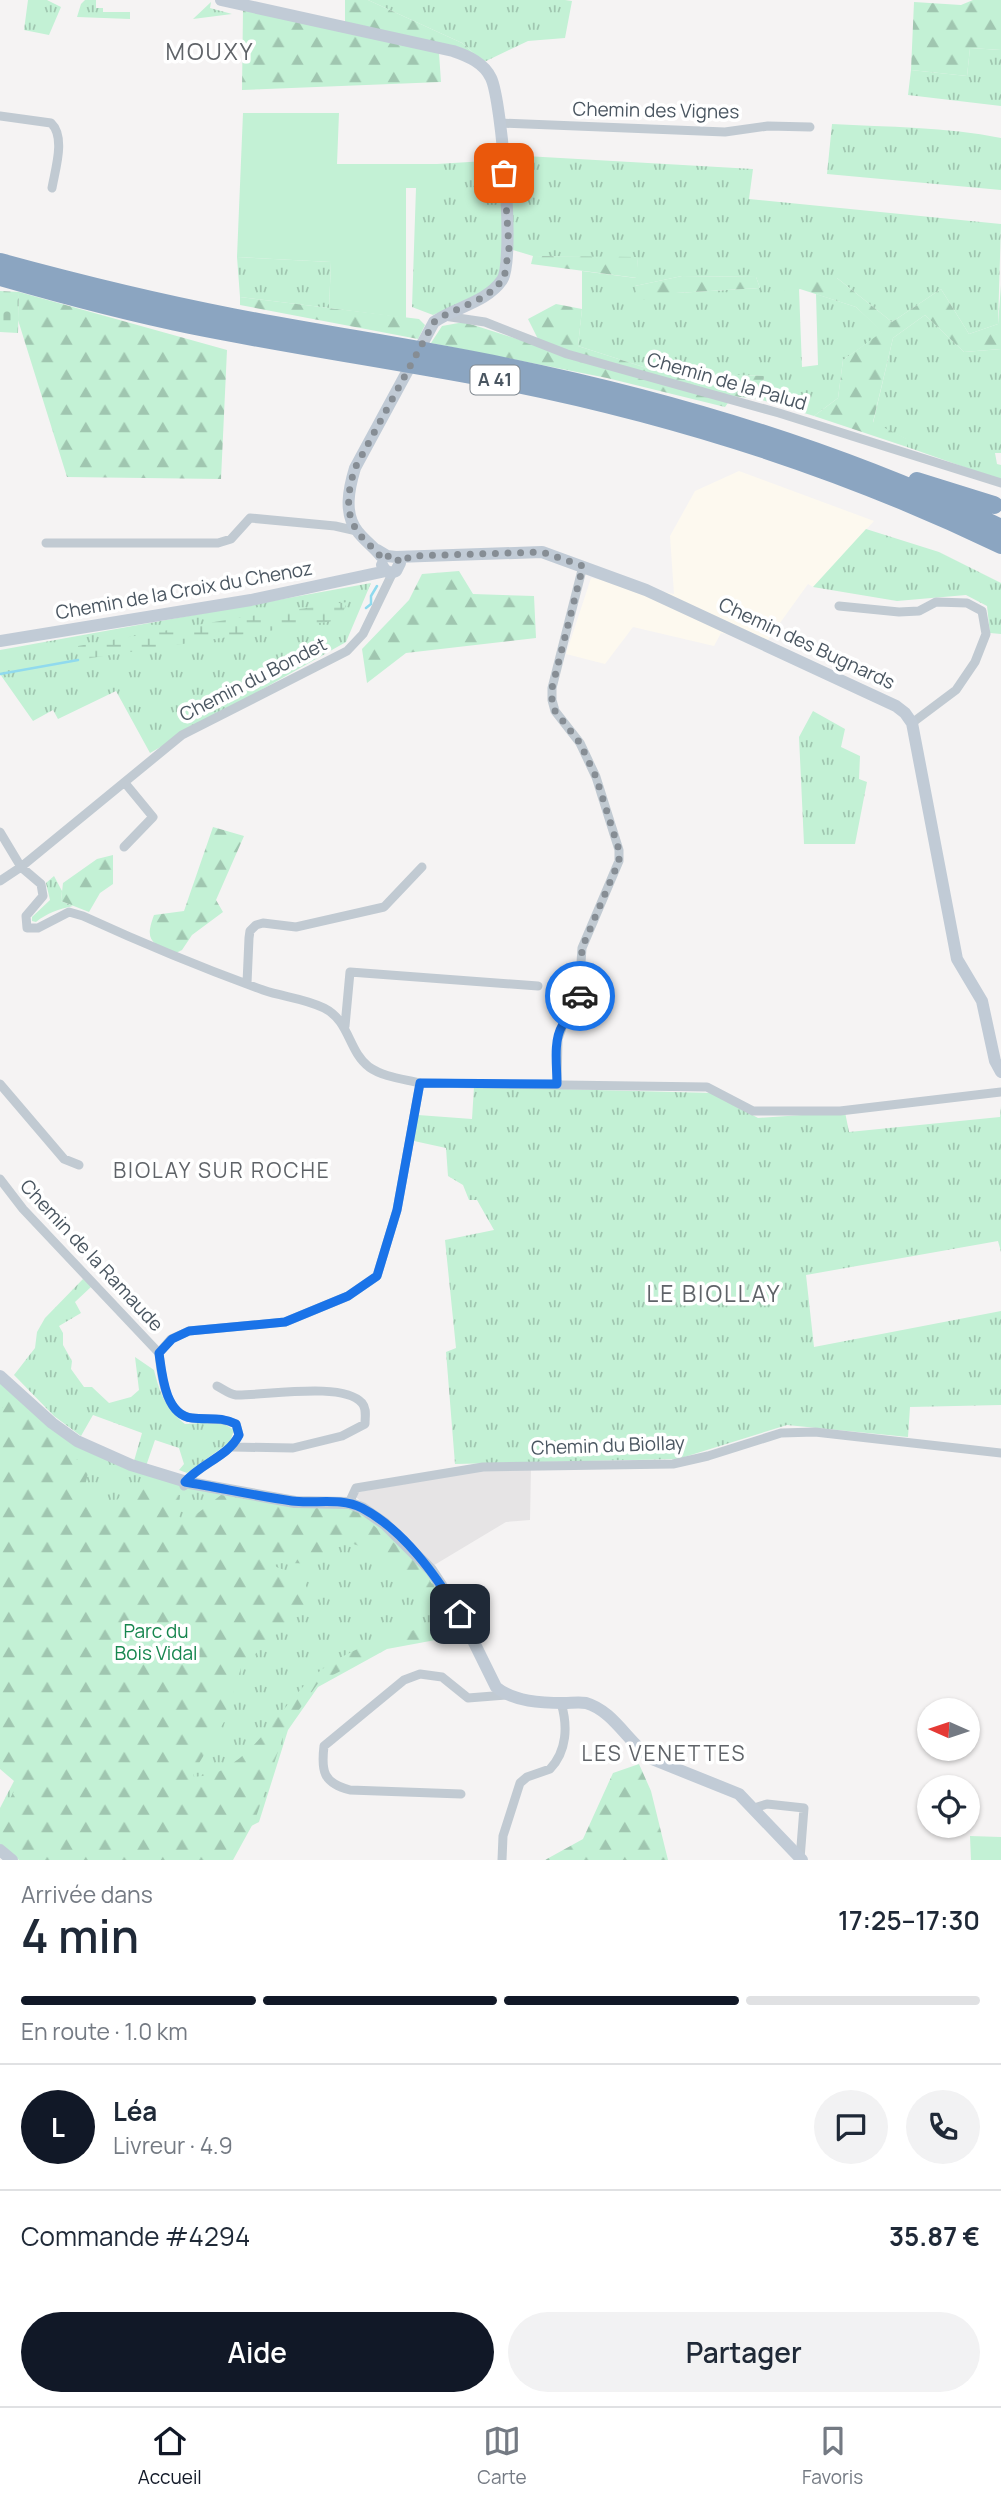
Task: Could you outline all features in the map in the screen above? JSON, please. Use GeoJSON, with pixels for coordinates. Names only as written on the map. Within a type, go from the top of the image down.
{"type":"FeatureCollection","features":[{"type":"Feature","properties":{"kind":"highway","name":"A 41"},"geometry":{"type":"LineString","coordinates":[[0,262],[190,309],[464,358],[680,408],[799,446],[902,485],[1001,528]]}},
{"type":"Feature","properties":{"kind":"highway","name":"A 41"},"geometry":{"type":"LineString","coordinates":[[0,277],[190,325],[505,382],[637,412],[790,459],[892,497],[1001,545]]}},
{"type":"Feature","properties":{"kind":"highway"},"geometry":{"type":"LineString","coordinates":[[799,446],[994,505]]}},
{"type":"Feature","properties":{"kind":"street"},"geometry":{"type":"LineString","coordinates":[[221,0],[453,51],[481,65],[491,78],[500,123],[509,248],[504,279],[486,296],[434,322],[355,468],[349,500],[350,513],[357,531],[389,564]]}},
{"type":"Feature","properties":{"kind":"street"},"geometry":{"type":"LineString","coordinates":[[0,116],[51,123],[56,128],[59,138],[52,188]]}},
{"type":"Feature","properties":{"kind":"street","name":"Chemin des Vignes"},"geometry":{"type":"LineString","coordinates":[[500,123],[725,132],[768,126],[810,127]]}},
{"type":"Feature","properties":{"kind":"street","name":"Chemin de la Palud"},"geometry":{"type":"LineString","coordinates":[[443,316],[485,322],[567,354],[779,413],[1001,483]]}},
{"type":"Feature","properties":{"kind":"street"},"geometry":{"type":"LineString","coordinates":[[46,543],[218,543],[231,539],[250,518],[335,526],[357,531]]}},
{"type":"Feature","properties":{"kind":"street","name":"Chemin des Bugnards"},"geometry":{"type":"LineString","coordinates":[[389,564],[542,552],[646,590],[896,706],[912,723]]}},
{"type":"Feature","properties":{"kind":"street","name":"Chemin du Bondet"},"geometry":{"type":"LineString","coordinates":[[0,881],[21,867],[182,735],[347,651],[362,634],[385,587],[389,564]]}},
{"type":"Feature","properties":{"kind":"street","name":"Chemin de la Croix du Chenoz"},"geometry":{"type":"LineString","coordinates":[[0,641],[251,600],[389,564]]}},
{"type":"Feature","properties":{"kind":"street"},"geometry":{"type":"LineString","coordinates":[[557,1084],[558,1039],[563,1025],[578,1007],[582,948],[619,861],[619,850],[596,777],[580,743],[555,711],[552,701],[552,688],[583,566]]}},
{"type":"Feature","properties":{"kind":"street"},"geometry":{"type":"LineString","coordinates":[[839,606],[919,611],[936,602],[967,603],[982,611],[986,634],[975,662],[956,690],[912,723],[957,959],[982,1001],[995,1061],[1001,1072]]}},
{"type":"Feature","properties":{"kind":"street"},"geometry":{"type":"LineString","coordinates":[[124,847],[153,817],[125,783]]}},
{"type":"Feature","properties":{"kind":"street"},"geometry":{"type":"LineString","coordinates":[[0,832],[21,867],[39,880],[44,890],[42,900],[26,916],[27,928],[38,928],[69,912],[164,953],[264,990],[315,1004],[337,1016],[367,1065],[386,1074],[420,1083],[707,1087],[753,1111],[840,1111],[1000,1092]]}},
{"type":"Feature","properties":{"kind":"street"},"geometry":{"type":"LineString","coordinates":[[247,983],[250,931],[256,925],[271,923],[296,927],[384,907],[422,867]]}},
{"type":"Feature","properties":{"kind":"street"},"geometry":{"type":"LineString","coordinates":[[345,1026],[350,972],[538,986]]}},
{"type":"Feature","properties":{"kind":"street"},"geometry":{"type":"LineString","coordinates":[[188,1482],[233,1447],[239,1435],[236,1424],[226,1419],[189,1418],[177,1411],[163,1387],[159,1353],[172,1339],[189,1331],[285,1322],[348,1296],[377,1276],[397,1210],[420,1083]]}},
{"type":"Feature","properties":{"kind":"street"},"geometry":{"type":"LineString","coordinates":[[0,1084],[64,1159],[79,1165]]}},
{"type":"Feature","properties":{"kind":"street","name":"Chemin de la Ramaude"},"geometry":{"type":"LineString","coordinates":[[0,1179],[23,1209],[159,1353]]}},
{"type":"Feature","properties":{"kind":"street"},"geometry":{"type":"LineString","coordinates":[[0,1376],[52,1423],[77,1441],[131,1465],[188,1482],[295,1502],[351,1502],[385,1524],[431,1570],[460,1614],[501,1691]]}},
{"type":"Feature","properties":{"kind":"street"},"geometry":{"type":"LineString","coordinates":[[216,1386],[233,1395],[316,1391],[353,1396],[366,1410],[365,1424],[342,1436],[293,1448],[233,1447]]}},
{"type":"Feature","properties":{"kind":"street","name":"Chemin du Biollay"},"geometry":{"type":"LineString","coordinates":[[351,1502],[356,1488],[483,1466],[673,1464],[781,1433],[816,1432],[1001,1453]]}},
{"type":"Feature","properties":{"kind":"street"},"geometry":{"type":"LineString","coordinates":[[461,1794],[350,1790],[337,1787],[327,1778],[322,1764],[324,1746],[404,1680],[415,1675],[442,1677],[464,1696],[475,1698],[501,1691],[526,1700],[584,1703],[602,1710],[652,1759],[739,1794],[801,1859]]}},
{"type":"Feature","properties":{"kind":"street"},"geometry":{"type":"LineString","coordinates":[[502,1860],[502,1836],[518,1788],[523,1780],[545,1772],[554,1765],[564,1743],[566,1703]]}},
{"type":"Feature","properties":{"kind":"street"},"geometry":{"type":"LineString","coordinates":[[754,1808],[767,1804],[804,1808],[801,1859]]}},
{"type":"Feature","properties":{"kind":"street"},"geometry":{"type":"LineString","coordinates":[[0,1850],[12,1860]]}},
{"type":"Feature","properties":{"kind":"shaded area"},"geometry":{"type":"Polygon","coordinates":[[[739,471],[874,521],[813,587],[808,584],[767,641],[721,633],[714,646],[633,627],[605,664],[566,654],[591,578],[674,594],[670,536],[695,491],[739,471]]]}},
{"type":"Feature","properties":{"kind":"shaded area"},"geometry":{"type":"Polygon","coordinates":[[[531,1468],[530,1520],[506,1522],[431,1567],[356,1497],[358,1492],[491,1469],[531,1468]]]}},
{"type":"Feature","properties":{"kind":"green space"},"geometry":{"type":"Polygon","coordinates":[[[28,0],[47,0],[61,7],[49,35],[24,30],[28,0]]]}},
{"type":"Feature","properties":{"kind":"green space"},"geometry":{"type":"Polygon","coordinates":[[[85,0],[96,0],[96,8],[103,8],[103,12],[130,12],[130,19],[77,17],[85,0]]]}},
{"type":"Feature","properties":{"kind":"green space"},"geometry":{"type":"Polygon","coordinates":[[[345,0],[368,0],[462,43],[484,62],[439,53],[441,82],[242,90],[243,9],[345,22],[345,0]]]}},
{"type":"Feature","properties":{"kind":"green space"},"geometry":{"type":"Polygon","coordinates":[[[368,0],[572,1],[565,38],[528,41],[484,62],[462,43],[368,0]]]}},
{"type":"Feature","properties":{"kind":"green space"},"geometry":{"type":"Polygon","coordinates":[[[973,0],[1001,0],[1001,50],[970,48],[967,76],[911,70],[914,2],[961,5],[973,0]]]}},
{"type":"Feature","properties":{"kind":"green space"},"geometry":{"type":"Polygon","coordinates":[[[211,2],[210,8],[232,14],[193,19],[211,2]]]}},
{"type":"Feature","properties":{"kind":"green space"},"geometry":{"type":"Polygon","coordinates":[[[970,48],[1001,50],[1001,106],[908,95],[911,70],[967,76],[970,48]]]}},
{"type":"Feature","properties":{"kind":"green space"},"geometry":{"type":"Polygon","coordinates":[[[243,113],[339,113],[337,164],[437,164],[437,188],[406,188],[406,318],[329,308],[331,262],[237,257],[243,113]]]}},
{"type":"Feature","properties":{"kind":"green space"},"geometry":{"type":"Polygon","coordinates":[[[832,124],[938,130],[1001,138],[1001,190],[827,174],[832,124]]]}},
{"type":"Feature","properties":{"kind":"green space"},"geometry":{"type":"Polygon","coordinates":[[[507,155],[753,169],[749,199],[1001,224],[998,324],[969,334],[941,289],[892,322],[837,278],[799,289],[802,367],[818,365],[816,294],[856,307],[883,332],[843,360],[838,398],[814,416],[762,400],[764,376],[659,372],[578,346],[582,271],[636,278],[638,258],[533,256],[513,250],[507,155]],[[682,276],[635,286],[676,293],[760,288],[756,277],[682,276]]]}},
{"type":"Feature","properties":{"kind":"green space"},"geometry":{"type":"Polygon","coordinates":[[[501,160],[505,248],[497,280],[483,295],[433,315],[412,307],[416,188],[437,188],[437,164],[501,160]]]}},
{"type":"Feature","properties":{"kind":"green space"},"geometry":{"type":"Polygon","coordinates":[[[533,256],[638,257],[637,278],[531,264],[533,256]]]}},
{"type":"Feature","properties":{"kind":"green space"},"geometry":{"type":"Polygon","coordinates":[[[237,257],[331,262],[329,308],[240,297],[237,257]]]}},
{"type":"Feature","properties":{"kind":"green space"},"geometry":{"type":"Polygon","coordinates":[[[682,276],[756,277],[760,288],[676,293],[637,301],[635,286],[682,276]]]}},
{"type":"Feature","properties":{"kind":"green space"},"geometry":{"type":"Polygon","coordinates":[[[781,277],[837,278],[892,322],[941,289],[969,334],[998,324],[1001,285],[1001,349],[964,352],[925,315],[893,338],[873,422],[907,439],[907,447],[814,416],[838,398],[843,360],[882,332],[856,307],[800,289],[786,295],[781,277]]]}},
{"type":"Feature","properties":{"kind":"green space"},"geometry":{"type":"Polygon","coordinates":[[[0,291],[19,292],[18,333],[0,332],[0,291]]]}},
{"type":"Feature","properties":{"kind":"green space"},"geometry":{"type":"Polygon","coordinates":[[[19,292],[227,350],[221,479],[67,477],[18,320],[19,292]]]}},
{"type":"Feature","properties":{"kind":"green space"},"geometry":{"type":"Polygon","coordinates":[[[240,297],[419,319],[425,325],[418,339],[240,305],[240,297]]]}},
{"type":"Feature","properties":{"kind":"green space"},"geometry":{"type":"Polygon","coordinates":[[[556,304],[582,309],[578,346],[659,372],[764,376],[762,400],[733,396],[725,407],[607,378],[431,343],[442,326],[464,322],[542,347],[528,319],[556,304]]]}},
{"type":"Feature","properties":{"kind":"green space"},"geometry":{"type":"Polygon","coordinates":[[[925,315],[964,352],[1001,349],[1001,453],[995,453],[997,464],[1001,465],[1001,480],[907,447],[906,439],[873,423],[893,338],[925,315]]]}},
{"type":"Feature","properties":{"kind":"green space"},"geometry":{"type":"Polygon","coordinates":[[[866,529],[939,552],[1001,583],[1001,634],[990,633],[987,606],[966,595],[897,601],[813,587],[866,529]]]}},
{"type":"Feature","properties":{"kind":"green space"},"geometry":{"type":"Polygon","coordinates":[[[459,571],[473,594],[534,596],[536,638],[406,653],[367,683],[362,649],[409,600],[422,574],[459,571]]]}},
{"type":"Feature","properties":{"kind":"green space"},"geometry":{"type":"Polygon","coordinates":[[[371,583],[346,642],[150,753],[116,691],[58,719],[53,710],[33,721],[0,674],[0,650],[371,583]]]}},
{"type":"Feature","properties":{"kind":"green space"},"geometry":{"type":"Polygon","coordinates":[[[347,602],[340,620],[78,660],[78,646],[347,602]]]}},
{"type":"Feature","properties":{"kind":"green space"},"geometry":{"type":"Polygon","coordinates":[[[813,711],[845,729],[841,747],[860,756],[859,779],[867,782],[855,844],[804,844],[799,737],[813,711]]]}},
{"type":"Feature","properties":{"kind":"green space"},"geometry":{"type":"Polygon","coordinates":[[[213,827],[244,836],[216,900],[223,912],[192,935],[182,950],[174,954],[155,944],[150,936],[151,924],[154,915],[184,911],[213,827]]]}},
{"type":"Feature","properties":{"kind":"green space"},"geometry":{"type":"Polygon","coordinates":[[[113,855],[113,884],[100,893],[89,912],[61,901],[63,883],[97,859],[113,855]]]}},
{"type":"Feature","properties":{"kind":"green space"},"geometry":{"type":"Polygon","coordinates":[[[54,876],[62,891],[61,901],[73,906],[53,912],[36,922],[32,921],[32,917],[50,900],[46,883],[54,876]]]}},
{"type":"Feature","properties":{"kind":"green space"},"geometry":{"type":"Polygon","coordinates":[[[474,1087],[712,1093],[758,1118],[845,1112],[849,1132],[1000,1117],[1001,1106],[1001,1252],[998,1241],[806,1275],[814,1347],[1001,1311],[1001,1405],[910,1407],[908,1437],[787,1425],[678,1459],[455,1464],[446,1352],[456,1348],[445,1240],[494,1230],[477,1200],[469,1200],[463,1185],[448,1176],[446,1148],[414,1141],[418,1115],[472,1119],[474,1087]]]}},
{"type":"Feature","properties":{"kind":"green space"},"geometry":{"type":"Polygon","coordinates":[[[83,1279],[92,1286],[75,1302],[81,1313],[59,1326],[63,1333],[63,1345],[72,1361],[71,1369],[84,1387],[92,1387],[109,1403],[131,1397],[139,1390],[135,1357],[154,1370],[165,1400],[173,1413],[185,1424],[221,1422],[234,1430],[230,1442],[187,1473],[179,1470],[184,1464],[179,1448],[155,1440],[146,1466],[134,1461],[142,1433],[93,1415],[81,1436],[54,1416],[14,1375],[35,1348],[37,1332],[45,1318],[83,1279]]]}},
{"type":"Feature","properties":{"kind":"green space","name":"Parc du Bois Vidal"},"geometry":{"type":"Polygon","coordinates":[[[0,1381],[116,1464],[358,1510],[408,1550],[429,1572],[468,1634],[387,1649],[318,1687],[288,1730],[259,1822],[186,1860],[19,1860],[0,1844],[0,1808],[14,1781],[0,1769],[0,1381]]]}},
{"type":"Feature","properties":{"kind":"green space","name":"Parc du Bois Vidal"},"geometry":{"type":"Polygon","coordinates":[[[10,1398],[76,1459],[90,1465],[82,1498],[107,1510],[130,1487],[180,1495],[178,1515],[185,1523],[221,1495],[296,1507],[357,1511],[416,1562],[452,1611],[443,1613],[411,1576],[378,1553],[340,1539],[323,1562],[271,1565],[303,1577],[311,1600],[241,1668],[224,1722],[193,1773],[194,1777],[217,1772],[236,1761],[264,1734],[302,1688],[331,1663],[346,1655],[393,1636],[458,1619],[466,1633],[388,1647],[319,1682],[286,1728],[255,1820],[233,1860],[20,1860],[0,1842],[0,1817],[19,1782],[0,1767],[0,1411],[10,1398]]]}},
{"type":"Feature","properties":{"kind":"green space"},"geometry":{"type":"Polygon","coordinates":[[[639,1764],[651,1791],[668,1860],[545,1860],[583,1839],[613,1773],[639,1764]]]}},
{"type":"Feature","properties":{"kind":"green space"},"geometry":{"type":"Polygon","coordinates":[[[1001,1837],[1001,1860],[971,1860],[970,1838],[1001,1837]]]}},
{"type":"Feature","properties":{"kind":"waterway"},"geometry":{"type":"LineString","coordinates":[[366,608],[371,604],[371,596],[377,586]]}},
{"type":"Feature","properties":{"kind":"waterway"},"geometry":{"type":"LineString","coordinates":[[0,674],[78,660]]}},
{"type":"Feature","properties":{"kind":"way so far"},"geometry":{"type":"LineString","coordinates":[[504,173],[509,248],[504,279],[486,296],[434,322],[355,468],[350,484],[350,513],[354,527],[383,560],[390,555],[395,556],[400,563],[411,556],[542,552],[583,566],[552,688],[552,701],[555,711],[580,743],[596,777],[619,850],[619,861],[582,948],[580,996]]}},
{"type":"Feature","properties":{"kind":"district","name":"MOUXY"},"geometry":{"type":"Point","coordinates":[210,52]}},
{"type":"Feature","properties":{"kind":"district","name":"BIOLAY SUR ROCHE"},"geometry":{"type":"Point","coordinates":[222,1171]}},
{"type":"Feature","properties":{"kind":"district","name":"LE BIOLLAY"},"geometry":{"type":"Point","coordinates":[714,1294]}},
{"type":"Feature","properties":{"kind":"district","name":"LES VENETTES"},"geometry":{"type":"Point","coordinates":[664,1754]}},
{"type":"Feature","properties":{"kind":"route"},"geometry":{"type":"LineString","coordinates":[[460,1614],[431,1570],[385,1524],[362,1508],[349,1503],[295,1502],[185,1482],[192,1474],[233,1447],[239,1435],[236,1424],[226,1419],[189,1418],[177,1411],[163,1387],[159,1353],[172,1339],[189,1331],[285,1322],[348,1296],[377,1276],[397,1210],[420,1083],[557,1084],[558,1039],[563,1025],[578,1007],[580,996]]}}]}
